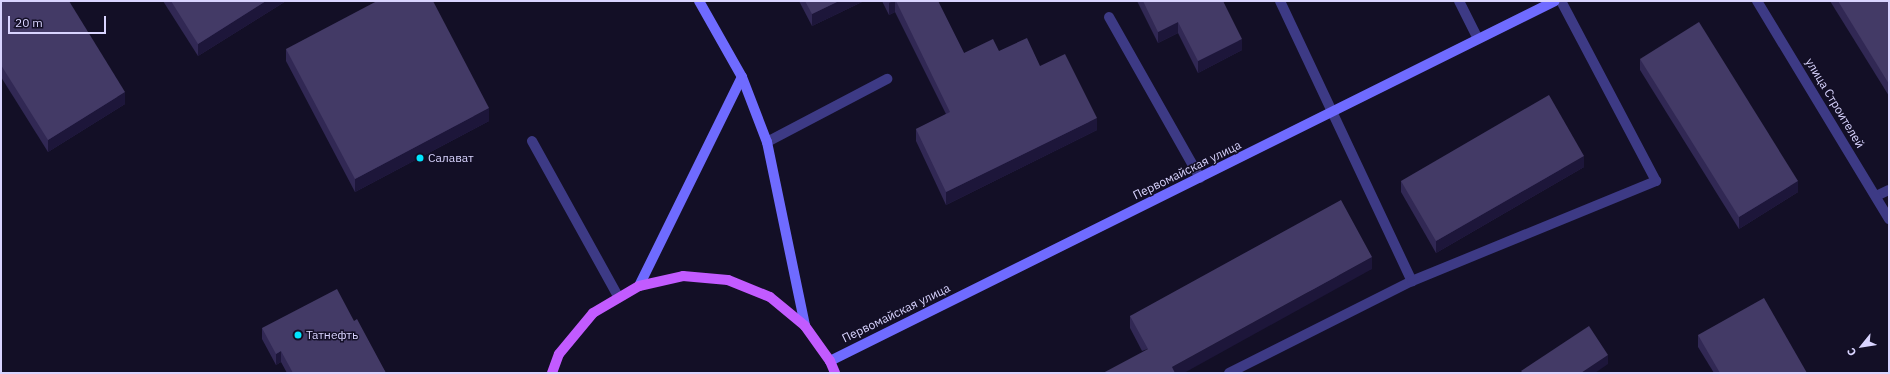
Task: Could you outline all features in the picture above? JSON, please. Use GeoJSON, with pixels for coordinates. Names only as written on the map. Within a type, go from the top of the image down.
{"type":"FeatureCollection","features":[{"type":"Feature","properties":{"kind":"main road"},"geometry":{"type":"LineString","coordinates":[[552,373],[559,354],[593,312],[639,286],[683,276],[728,280],[770,297],[805,326],[830,361],[835,373]]}},
{"type":"Feature","properties":{"kind":"street"},"geometry":{"type":"LineString","coordinates":[[699,1],[742,77],[767,142],[805,326]]}},
{"type":"Feature","properties":{"kind":"street"},"geometry":{"type":"LineString","coordinates":[[1280,1],[1334,111],[1412,281]]}},
{"type":"Feature","properties":{"kind":"street"},"geometry":{"type":"LineString","coordinates":[[1459,1],[1478,39]]}},
{"type":"Feature","properties":{"kind":"street","name":"Первомайская улица"},"geometry":{"type":"LineString","coordinates":[[830,361],[1555,1]]}},
{"type":"Feature","properties":{"kind":"street"},"geometry":{"type":"LineString","coordinates":[[1229,373],[1412,281],[1656,181],[1561,1]]}},
{"type":"Feature","properties":{"kind":"street","name":"улица Строителей"},"geometry":{"type":"LineString","coordinates":[[1757,1],[1889,219]]}},
{"type":"Feature","properties":{"kind":"street"},"geometry":{"type":"LineString","coordinates":[[1109,17],[1200,178]]}},
{"type":"Feature","properties":{"kind":"street"},"geometry":{"type":"LineString","coordinates":[[639,286],[742,77]]}},
{"type":"Feature","properties":{"kind":"street"},"geometry":{"type":"LineString","coordinates":[[767,142],[887,79]]}},
{"type":"Feature","properties":{"kind":"street"},"geometry":{"type":"LineString","coordinates":[[532,141],[618,298]]}},
{"type":"Feature","properties":{"kind":"street"},"geometry":{"type":"LineString","coordinates":[[1876,196],[1889,190]]}},
{"type":"Feature","properties":{"kind":"building"},"geometry":{"type":"Polygon","coordinates":[[[1,1],[69,1],[125,92],[48,140],[1,65],[1,1]]]}},
{"type":"Feature","properties":{"kind":"building"},"geometry":{"type":"Polygon","coordinates":[[[171,1],[266,1],[198,44],[171,1]]]}},
{"type":"Feature","properties":{"kind":"building"},"geometry":{"type":"Polygon","coordinates":[[[377,1],[433,1],[489,108],[355,179],[286,49],[377,1]]]}},
{"type":"Feature","properties":{"kind":"building"},"geometry":{"type":"Polygon","coordinates":[[[805,1],[839,1],[812,14],[805,1]]]}},
{"type":"Feature","properties":{"kind":"building"},"geometry":{"type":"Polygon","coordinates":[[[896,1],[938,1],[964,53],[993,39],[999,51],[1027,38],[1040,66],[1065,54],[1097,118],[946,192],[916,129],[950,112],[896,1]]]}},
{"type":"Feature","properties":{"kind":"building"},"geometry":{"type":"Polygon","coordinates":[[[1143,1],[1223,1],[1242,39],[1198,61],[1178,22],[1158,32],[1143,1]]]}},
{"type":"Feature","properties":{"kind":"building"},"geometry":{"type":"Polygon","coordinates":[[[1838,1],[1889,1],[1889,84],[1838,1]]]}},
{"type":"Feature","properties":{"kind":"building"},"geometry":{"type":"Polygon","coordinates":[[[1699,22],[1798,181],[1739,217],[1640,59],[1699,22]]]}},
{"type":"Feature","properties":{"kind":"building"},"geometry":{"type":"Polygon","coordinates":[[[1549,95],[1584,156],[1436,241],[1401,181],[1549,95]]]}},
{"type":"Feature","properties":{"kind":"building"},"geometry":{"type":"Polygon","coordinates":[[[1341,200],[1372,257],[1172,367],[1175,373],[1103,373],[1148,349],[1130,316],[1341,200]]]}},
{"type":"Feature","properties":{"kind":"building"},"geometry":{"type":"Polygon","coordinates":[[[337,289],[354,321],[357,319],[386,373],[293,373],[281,351],[276,354],[262,328],[337,289]]]}},
{"type":"Feature","properties":{"kind":"building"},"geometry":{"type":"Polygon","coordinates":[[[1764,298],[1807,373],[1720,373],[1698,335],[1764,298]]]}},
{"type":"Feature","properties":{"kind":"building"},"geometry":{"type":"Polygon","coordinates":[[[1589,326],[1608,355],[1581,373],[1523,373],[1521,371],[1589,326]]]}},
{"type":"Feature","properties":{"kind":"place","name":"Салават"},"geometry":{"type":"Point","coordinates":[420,158]}},
{"type":"Feature","properties":{"kind":"place","name":"Татнефть"},"geometry":{"type":"Point","coordinates":[298,335]}}]}
